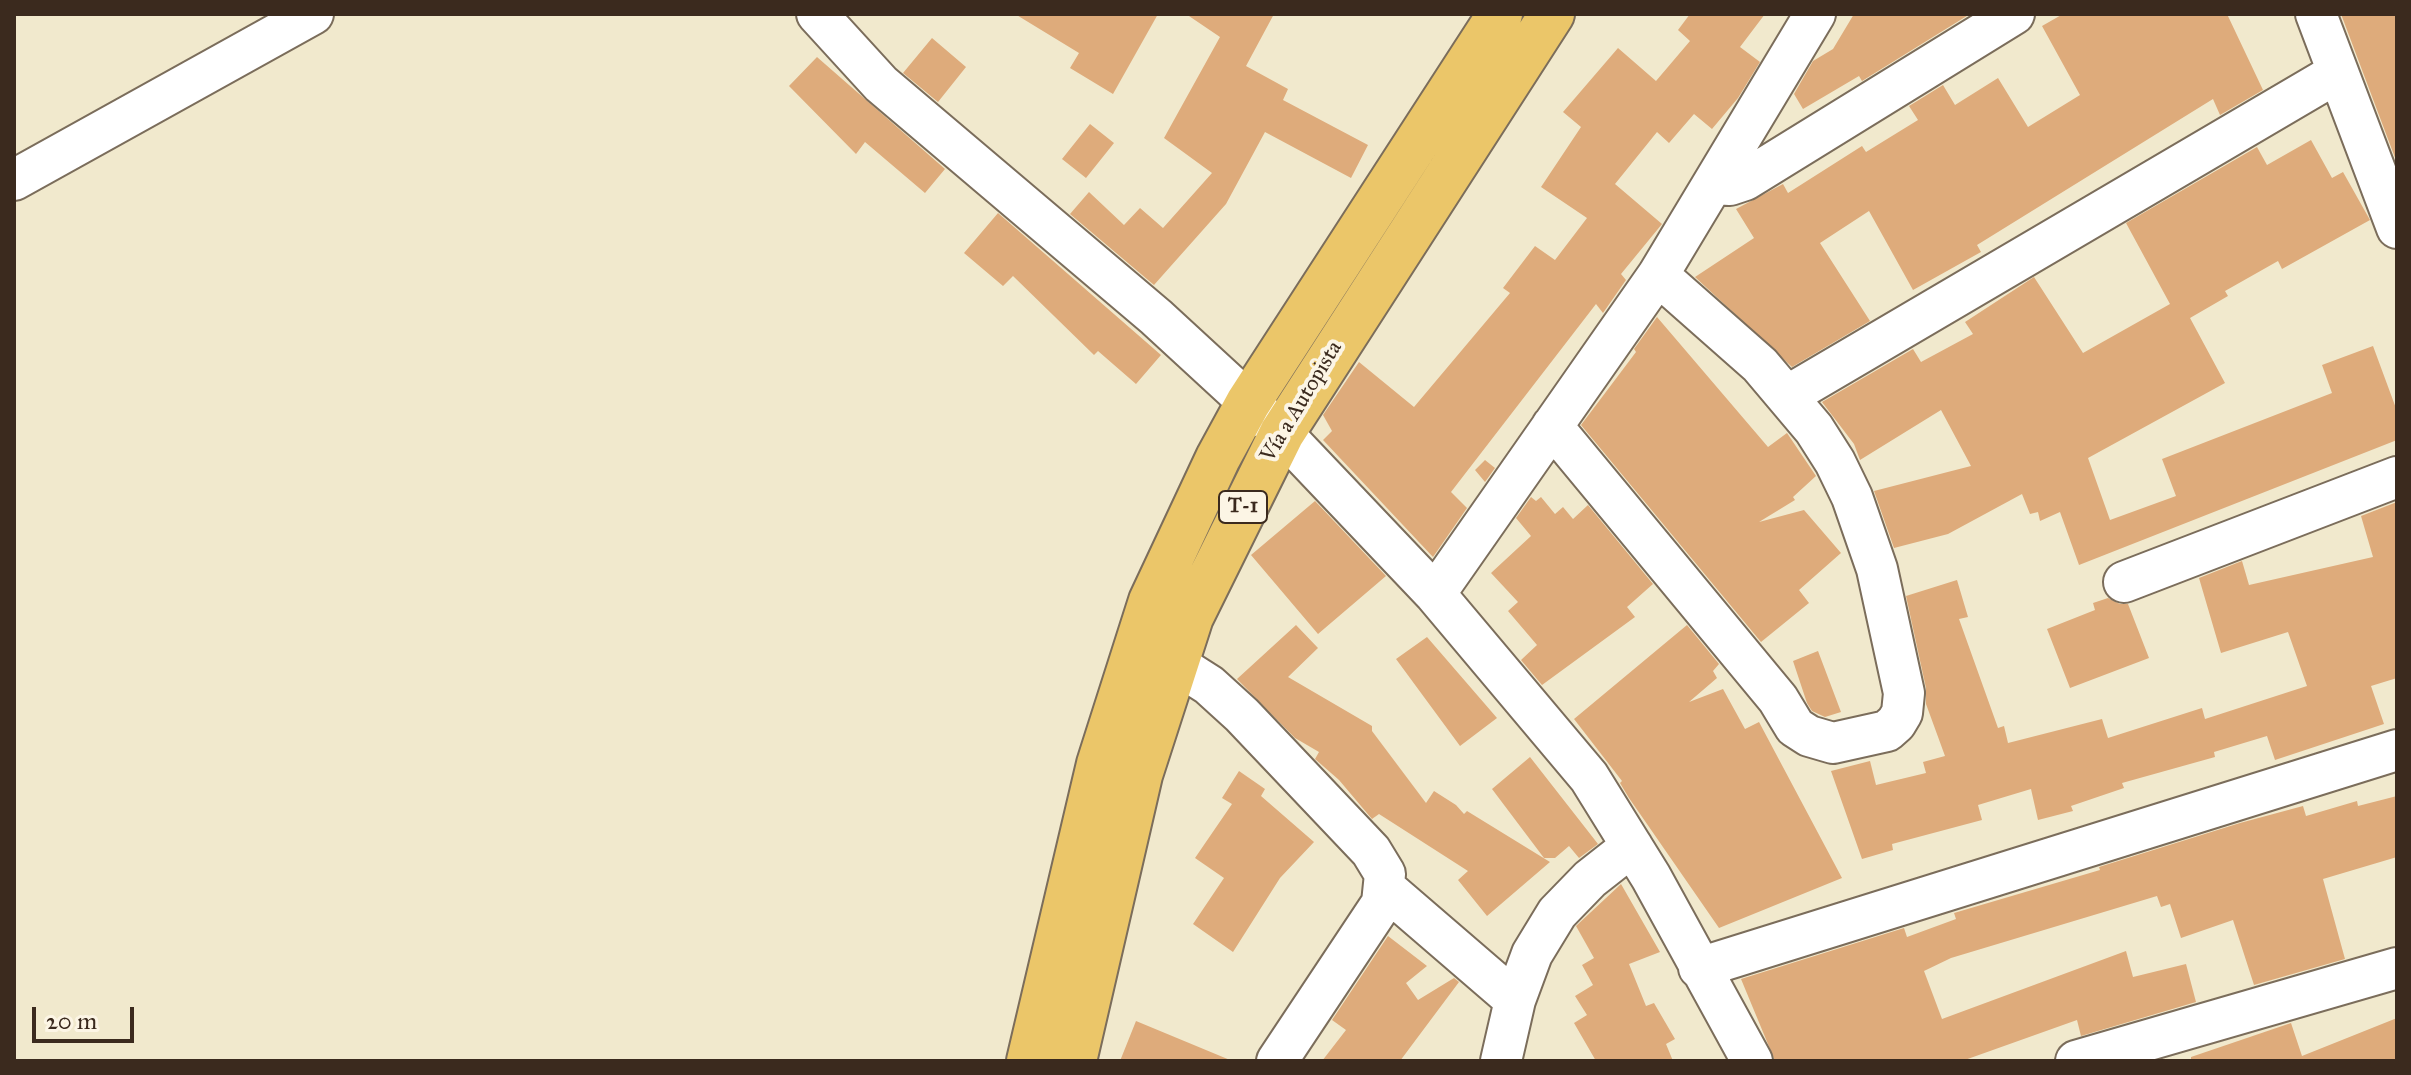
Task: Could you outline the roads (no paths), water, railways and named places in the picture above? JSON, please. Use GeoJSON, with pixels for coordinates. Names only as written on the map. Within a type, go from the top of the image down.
{"type":"FeatureCollection","features":[{"type":"Feature","properties":{"kind":"highway","name":"Vía a Autopista"},"geometry":{"type":"LineString","coordinates":[[1029,1061],[1099,764],[1151,601],[1218,458],[1248,403],[1500,14]]}},
{"type":"Feature","properties":{"kind":"highway","name":"Vía a Autopista"},"geometry":{"type":"LineString","coordinates":[[1074,1061],[1140,775],[1191,617],[1282,433],[1552,14]]}},
{"type":"Feature","properties":{"kind":"street"},"geometry":{"type":"LineString","coordinates":[[14,180],[313,14]]}},
{"type":"Feature","properties":{"kind":"street"},"geometry":{"type":"LineString","coordinates":[[817,14],[881,84],[1156,317],[1282,433],[1435,594],[1589,777],[1632,846],[1752,1061]]}},
{"type":"Feature","properties":{"kind":"street"},"geometry":{"type":"LineString","coordinates":[[1435,594],[1658,275],[1815,14]]}},
{"type":"Feature","properties":{"kind":"street"},"geometry":{"type":"LineString","coordinates":[[1713,184],[1730,185],[1745,180],[2014,14]]}},
{"type":"Feature","properties":{"kind":"street"},"geometry":{"type":"LineString","coordinates":[[2316,14],[2397,228]]}},
{"type":"Feature","properties":{"kind":"street"},"geometry":{"type":"LineString","coordinates":[[1787,396],[2337,73]]}},
{"type":"Feature","properties":{"kind":"street"},"geometry":{"type":"LineString","coordinates":[[1552,426],[1778,699],[1795,727],[1809,736],[1833,743],[1887,731],[1902,713],[1904,693],[1877,569],[1862,520],[1835,462],[1760,365],[1658,275]]}},
{"type":"Feature","properties":{"kind":"street"},"geometry":{"type":"LineString","coordinates":[[2124,582],[2397,477]]}},
{"type":"Feature","properties":{"kind":"street"},"geometry":{"type":"LineString","coordinates":[[1176,664],[1209,685],[1242,715],[1371,851],[1385,874],[1382,903],[1277,1061]]}},
{"type":"Feature","properties":{"kind":"street"},"geometry":{"type":"LineString","coordinates":[[1699,968],[2397,750]]}},
{"type":"Feature","properties":{"kind":"street"},"geometry":{"type":"LineString","coordinates":[[1501,1061],[1515,1000],[1532,954],[1557,913],[1590,879],[1632,846]]}},
{"type":"Feature","properties":{"kind":"street"},"geometry":{"type":"LineString","coordinates":[[1385,888],[1515,1000]]}},
{"type":"Feature","properties":{"kind":"street"},"geometry":{"type":"LineString","coordinates":[[2076,1061],[2397,968]]}}]}
